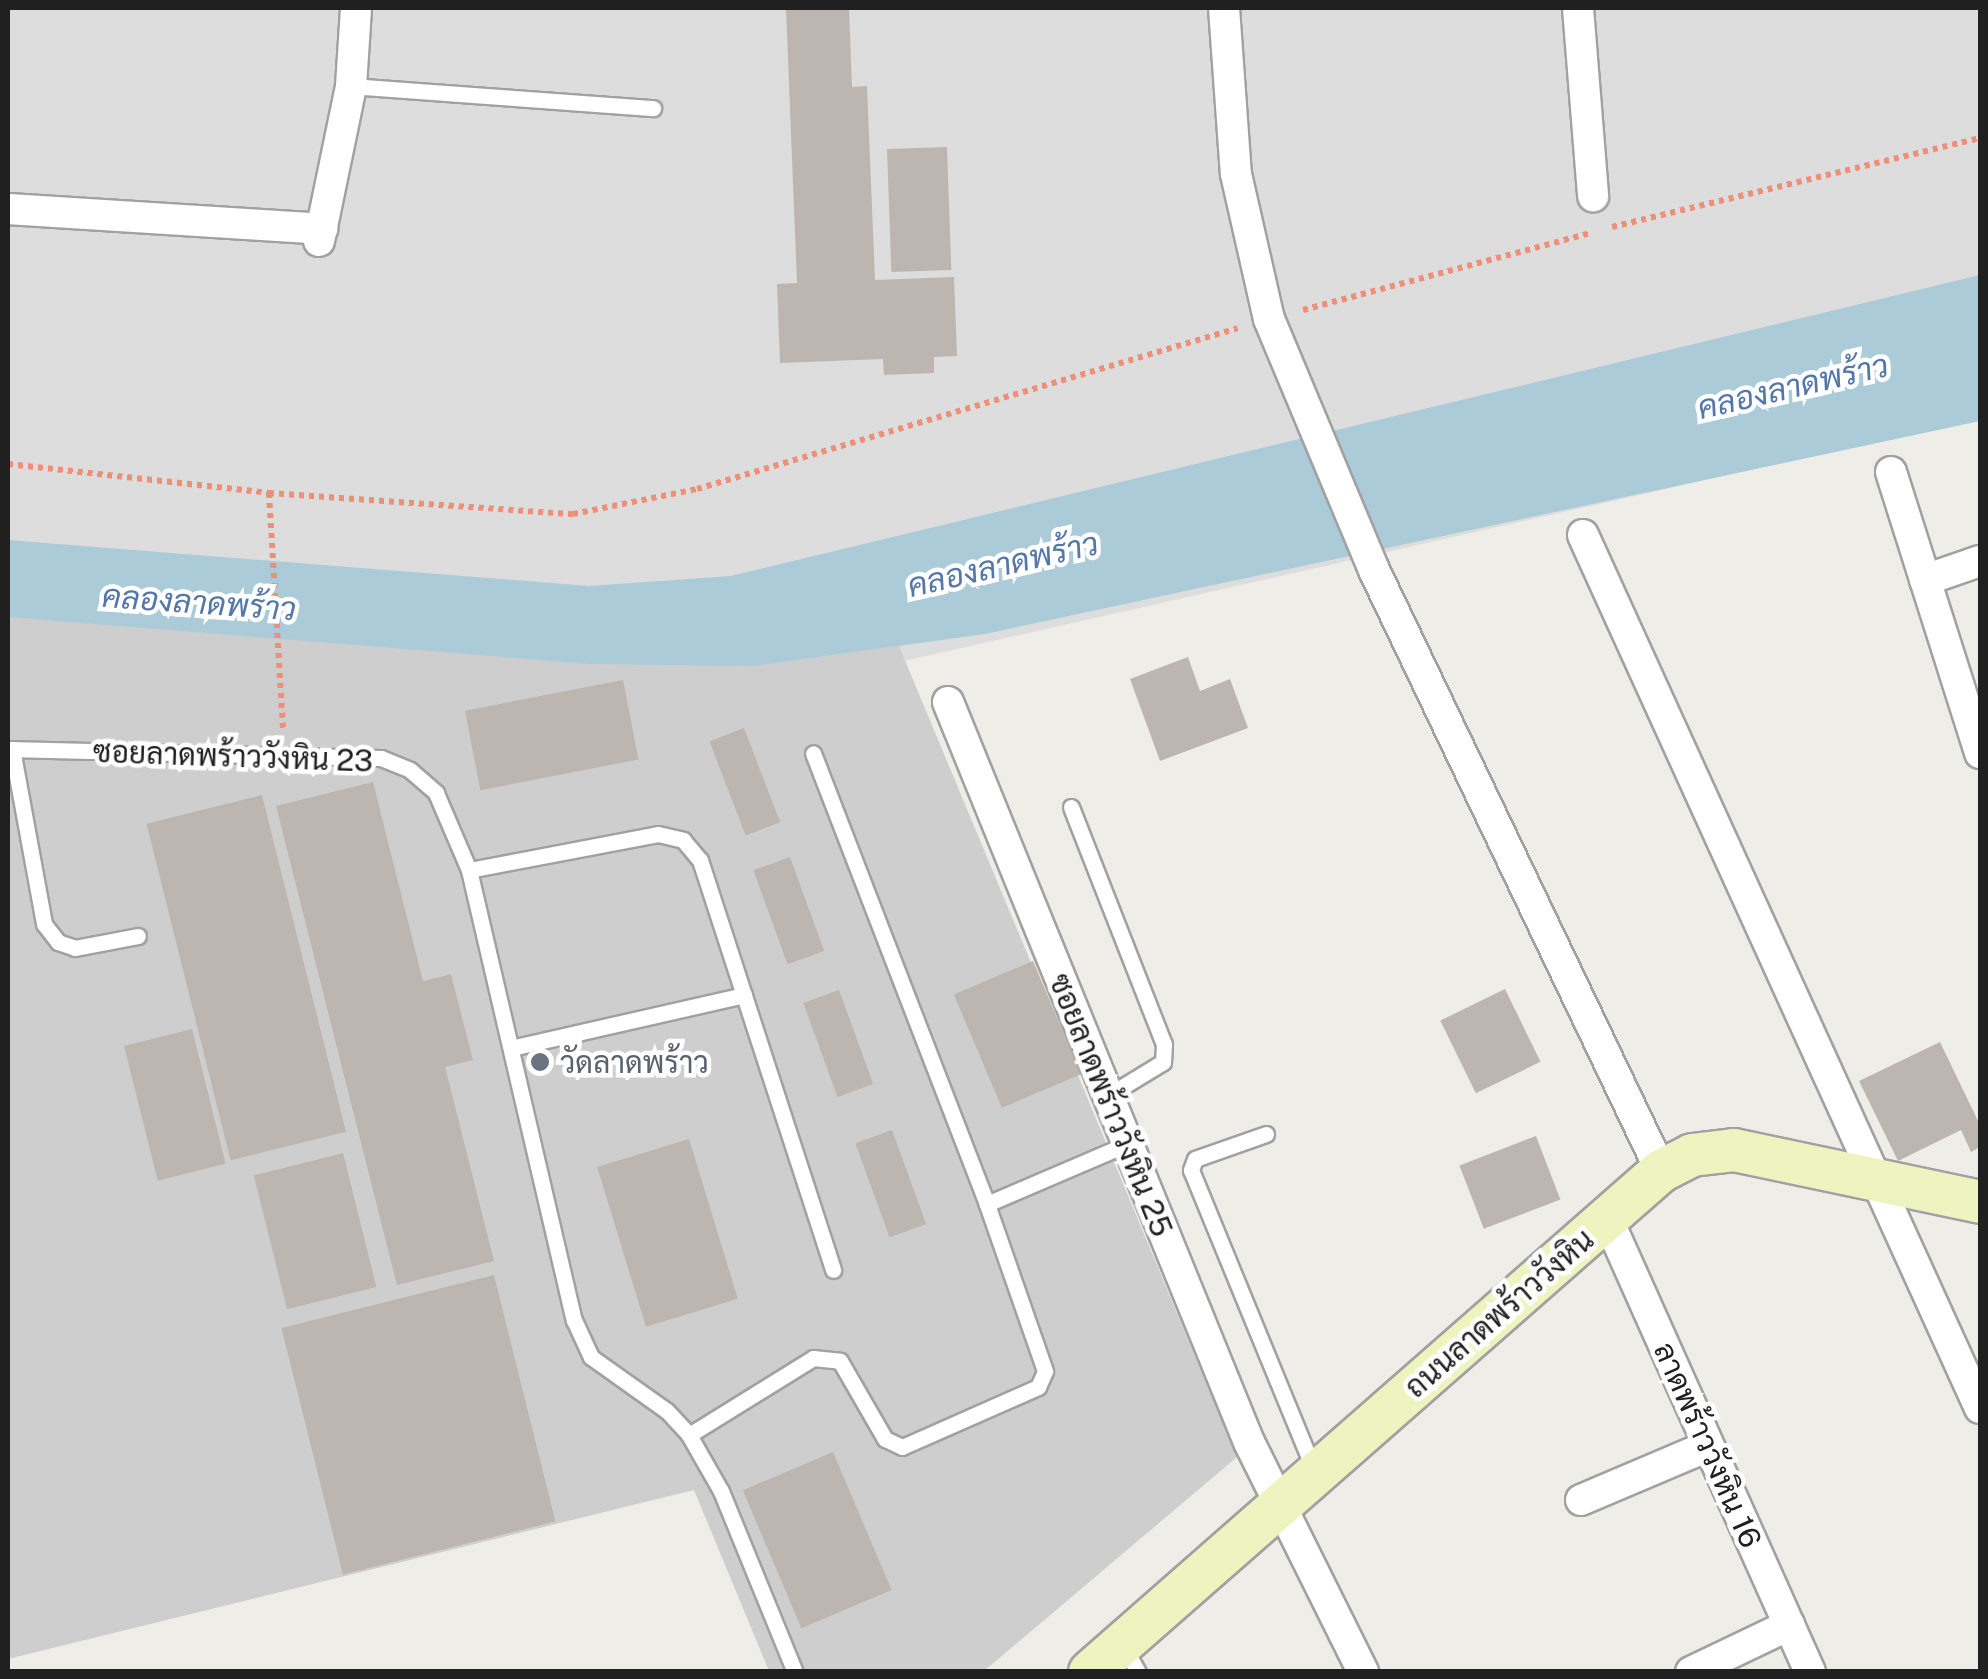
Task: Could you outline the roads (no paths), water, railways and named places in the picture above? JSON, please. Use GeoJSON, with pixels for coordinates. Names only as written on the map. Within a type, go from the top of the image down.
{"type":"FeatureCollection","features":[{"type":"Feature","properties":{"kind":"main road","name":"ถนนลาดพร้าววังหิน"},"geometry":{"type":"LineString","coordinates":[[1090,1672],[1130,1657],[1278,1507],[1661,1171],[1692,1155],[1734,1150],[1980,1202]]}},
{"type":"Feature","properties":{"kind":"street"},"geometry":{"type":"LineString","coordinates":[[8,209],[320,235],[351,86],[356,8]]}},
{"type":"Feature","properties":{"kind":"street"},"geometry":{"type":"LineString","coordinates":[[1224,8],[1236,174],[1269,319],[1374,570],[1661,1171]]}},
{"type":"Feature","properties":{"kind":"street"},"geometry":{"type":"LineString","coordinates":[[1578,8],[1593,196]]}},
{"type":"Feature","properties":{"kind":"street"},"geometry":{"type":"LineString","coordinates":[[1891,472],[1980,753]]}},
{"type":"Feature","properties":{"kind":"street"},"geometry":{"type":"LineString","coordinates":[[1583,534],[1980,1408]]}},
{"type":"Feature","properties":{"kind":"street"},"geometry":{"type":"LineString","coordinates":[[1925,580],[1980,561]]}},
{"type":"Feature","properties":{"kind":"street","name":"ซอยลาดพร้าววังหิน 25"},"geometry":{"type":"LineString","coordinates":[[948,702],[1278,1507],[1363,1672]]}},
{"type":"Feature","properties":{"kind":"street","name":"ลาดพร้าววังหิน 16"},"geometry":{"type":"LineString","coordinates":[[1607,1218],[1810,1672]]}},
{"type":"Feature","properties":{"kind":"street"},"geometry":{"type":"LineString","coordinates":[[1582,1500],[1708,1446]]}},
{"type":"Feature","properties":{"kind":"street"},"geometry":{"type":"LineString","coordinates":[[1691,1672],[1789,1625]]}},
{"type":"Feature","properties":{"kind":"lane"},"geometry":{"type":"LineString","coordinates":[[351,86],[653,108]]}},
{"type":"Feature","properties":{"kind":"lane"},"geometry":{"type":"LineString","coordinates":[[10,749],[44,924],[58,942],[75,948],[138,936]]}},
{"type":"Feature","properties":{"kind":"lane","name":"ซอยลาดพร้าววังหิน 23"},"geometry":{"type":"LineString","coordinates":[[10,749],[381,758],[410,770],[436,793],[469,870],[574,1320],[591,1357],[667,1411],[689,1436],[721,1491],[795,1672]]}},
{"type":"Feature","properties":{"kind":"lane"},"geometry":{"type":"LineString","coordinates":[[689,1436],[814,1358],[840,1361],[885,1438],[902,1447],[1038,1386],[1044,1358],[813,753]]}},
{"type":"Feature","properties":{"kind":"lane"},"geometry":{"type":"LineString","coordinates":[[1071,807],[1164,1044],[1163,1062],[1107,1096]]}},
{"type":"Feature","properties":{"kind":"lane"},"geometry":{"type":"LineString","coordinates":[[469,870],[658,834],[683,840],[700,860],[833,1270]]}},
{"type":"Feature","properties":{"kind":"lane"},"geometry":{"type":"LineString","coordinates":[[511,1048],[744,995]]}},
{"type":"Feature","properties":{"kind":"lane"},"geometry":{"type":"LineString","coordinates":[[1266,1134],[1195,1159],[1190,1170],[1316,1473]]}},
{"type":"Feature","properties":{"kind":"lane"},"geometry":{"type":"LineString","coordinates":[[988,1204],[1126,1144]]}},
{"type":"Feature","properties":{"kind":"water","name":"คลองลาดพร้าว"},"geometry":{"type":"Polygon","coordinates":[[[1980,275],[1980,421],[985,634],[753,666],[590,664],[8,617],[8,540],[589,586],[731,576],[1980,275]]]}},
{"type":"Feature","properties":{"kind":"place","name":"วัดลาดพร้าว"},"geometry":{"type":"Point","coordinates":[540,1062]}}]}
